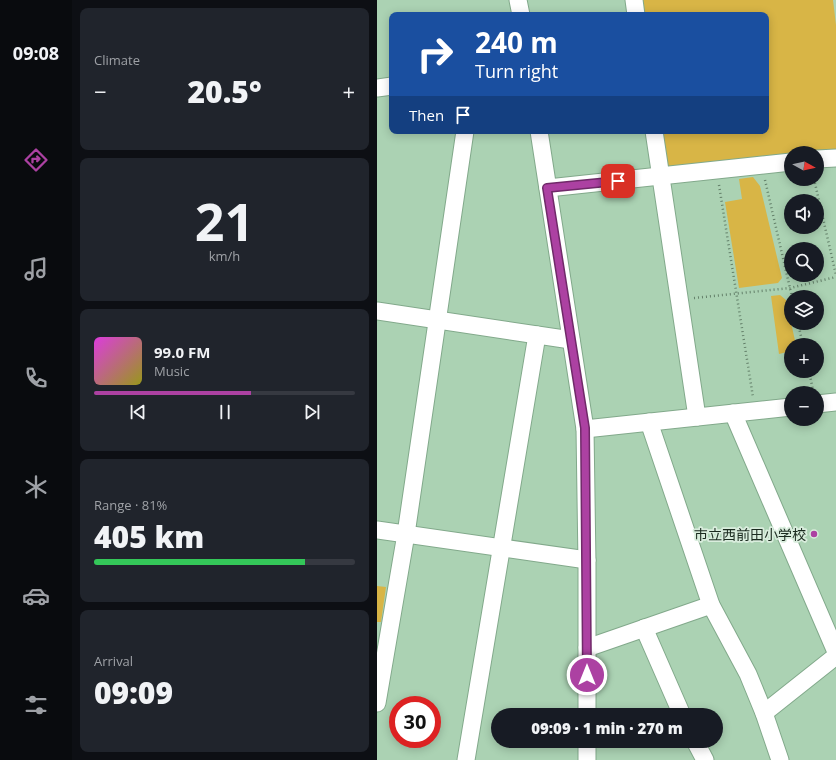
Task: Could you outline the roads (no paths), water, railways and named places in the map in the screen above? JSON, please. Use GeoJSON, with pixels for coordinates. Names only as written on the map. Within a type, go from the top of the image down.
{"type":"FeatureCollection","features":[{"type":"Feature","properties":{"kind":"street"},"geometry":{"type":"LineString","coordinates":[[518,0],[520,12]]}},
{"type":"Feature","properties":{"kind":"street"},"geometry":{"type":"LineString","coordinates":[[634,0],[636,12]]}},
{"type":"Feature","properties":{"kind":"street"},"geometry":{"type":"LineString","coordinates":[[377,88],[389,86]]}},
{"type":"Feature","properties":{"kind":"street"},"geometry":{"type":"LineString","coordinates":[[377,703],[406,534],[465,134]]}},
{"type":"Feature","properties":{"kind":"street"},"geometry":{"type":"LineString","coordinates":[[539,134],[585,428],[587,708]]}},
{"type":"Feature","properties":{"kind":"street"},"geometry":{"type":"LineString","coordinates":[[654,134],[697,417]]}},
{"type":"Feature","properties":{"kind":"street"},"geometry":{"type":"LineString","coordinates":[[824,159],[836,158]]}},
{"type":"Feature","properties":{"kind":"street"},"geometry":{"type":"LineString","coordinates":[[547,188],[784,163]]}},
{"type":"Feature","properties":{"kind":"street"},"geometry":{"type":"LineString","coordinates":[[377,311],[571,340]]}},
{"type":"Feature","properties":{"kind":"street"},"geometry":{"type":"LineString","coordinates":[[466,760],[537,335]]}},
{"type":"Feature","properties":{"kind":"street"},"geometry":{"type":"LineString","coordinates":[[824,403],[836,402]]}},
{"type":"Feature","properties":{"kind":"street"},"geometry":{"type":"LineString","coordinates":[[585,428],[784,408]]}},
{"type":"Feature","properties":{"kind":"street"},"geometry":{"type":"LineString","coordinates":[[733,413],[836,652]]}},
{"type":"Feature","properties":{"kind":"street"},"geometry":{"type":"LineString","coordinates":[[649,422],[711,605],[748,674],[764,713],[780,760]]}},
{"type":"Feature","properties":{"kind":"street"},"geometry":{"type":"LineString","coordinates":[[377,530],[587,560]]}},
{"type":"Feature","properties":{"kind":"street"},"geometry":{"type":"LineString","coordinates":[[587,648],[711,605]]}},
{"type":"Feature","properties":{"kind":"street"},"geometry":{"type":"LineString","coordinates":[[644,628],[679,708]]}},
{"type":"Feature","properties":{"kind":"street"},"geometry":{"type":"LineString","coordinates":[[764,713],[836,656]]}},
{"type":"Feature","properties":{"kind":"street"},"geometry":{"type":"LineString","coordinates":[[587,748],[587,760]]}},
{"type":"Feature","properties":{"kind":"street"},"geometry":{"type":"LineString","coordinates":[[699,748],[705,760]]}},
{"type":"Feature","properties":{"kind":"place","name":"市立西前田小学校"},"geometry":{"type":"Point","coordinates":[814,534]}}]}
